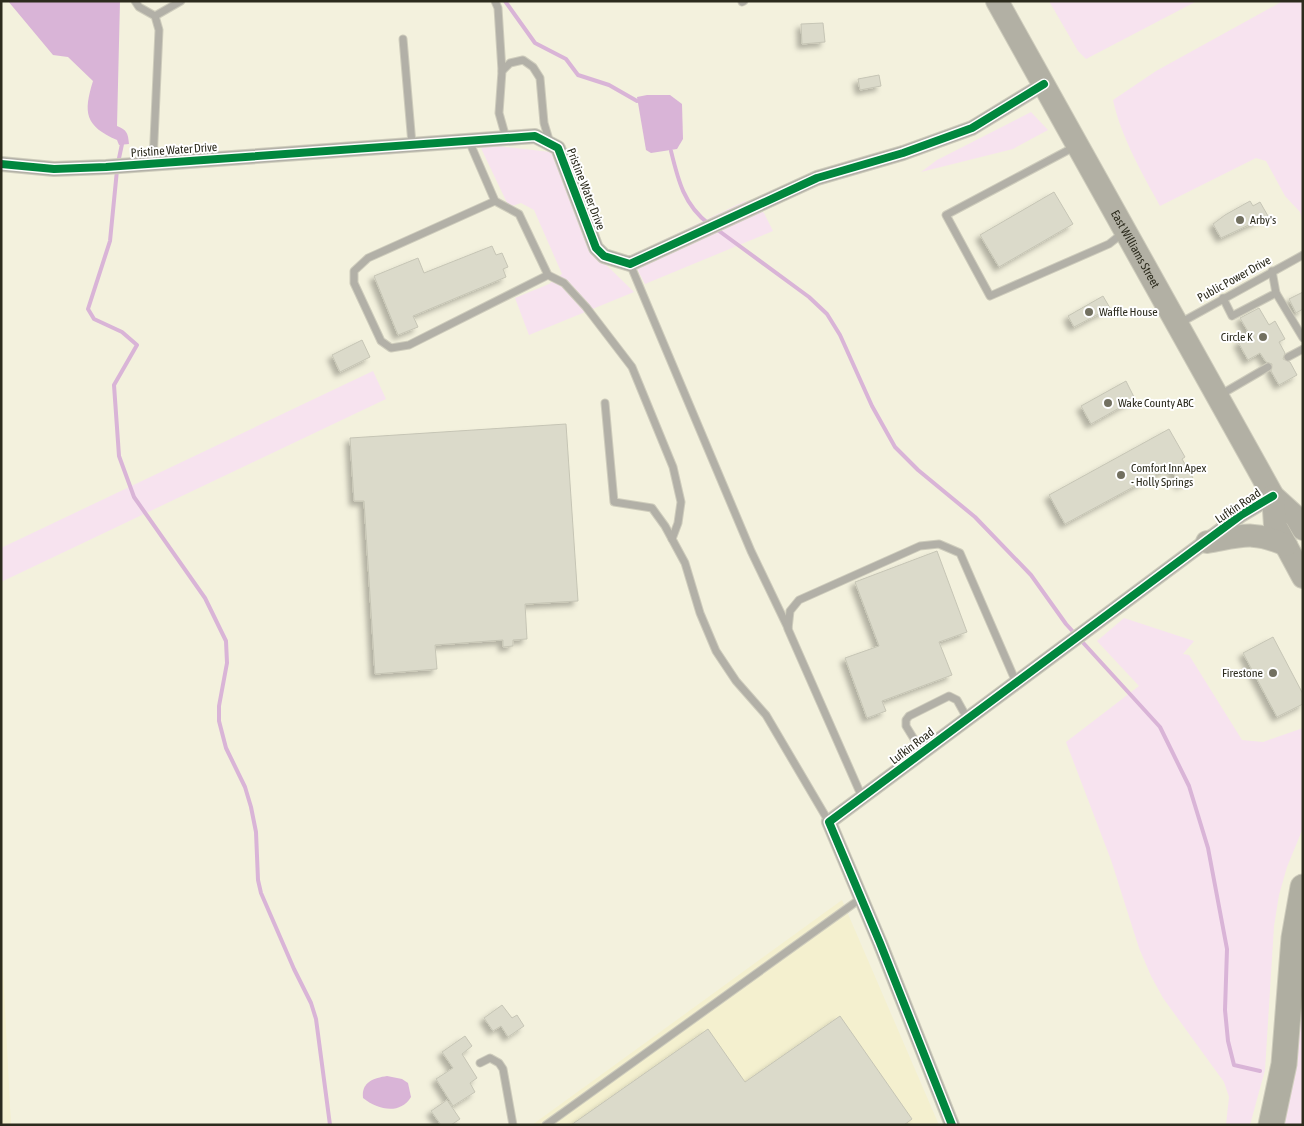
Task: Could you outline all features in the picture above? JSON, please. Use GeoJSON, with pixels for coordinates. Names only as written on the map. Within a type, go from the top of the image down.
{"type":"FeatureCollection","features":[{"type":"Feature","properties":{"kind":"highway","name":"East Williams Street"},"geometry":{"type":"LineString","coordinates":[[997,1],[1273,496],[1296,517],[1303,529]]}},
{"type":"Feature","properties":{"kind":"highway","name":"East Williams Street"},"geometry":{"type":"LineString","coordinates":[[1273,496],[1275,525],[1303,577]]}},
{"type":"Feature","properties":{"kind":"highway"},"geometry":{"type":"LineString","coordinates":[[1207,542],[1247,535],[1265,536],[1286,545]]}},
{"type":"Feature","properties":{"kind":"highway"},"geometry":{"type":"LineString","coordinates":[[1271,1125],[1284,1064],[1294,938],[1303,886]]}},
{"type":"Feature","properties":{"kind":"street"},"geometry":{"type":"LineString","coordinates":[[630,264],[817,178],[903,153],[972,128],[1044,84]]}},
{"type":"Feature","properties":{"kind":"street","name":"Pristine Water Drive"},"geometry":{"type":"LineString","coordinates":[[1,164],[54,169],[106,167],[535,136],[558,148],[596,248],[604,256],[630,264]]}},
{"type":"Feature","properties":{"kind":"street","name":"Lufkin Road"},"geometry":{"type":"LineString","coordinates":[[829,822],[1241,515],[1273,496]]}},
{"type":"Feature","properties":{"kind":"street"},"geometry":{"type":"LineString","coordinates":[[829,822],[880,943],[949,1123]]}},
{"type":"Feature","properties":{"kind":"lane"},"geometry":{"type":"LineString","coordinates":[[135,1],[139,7],[155,16],[159,30],[150,163]]}},
{"type":"Feature","properties":{"kind":"lane"},"geometry":{"type":"LineString","coordinates":[[155,16],[181,1]]}},
{"type":"Feature","properties":{"kind":"lane"},"geometry":{"type":"LineString","coordinates":[[495,1],[498,8],[502,71],[499,113],[506,138]]}},
{"type":"Feature","properties":{"kind":"lane"},"geometry":{"type":"LineString","coordinates":[[404,39],[412,144]]}},
{"type":"Feature","properties":{"kind":"lane"},"geometry":{"type":"LineString","coordinates":[[502,71],[510,64],[522,60],[533,67],[540,78],[544,122],[550,144]]}},
{"type":"Feature","properties":{"kind":"lane"},"geometry":{"type":"LineString","coordinates":[[469,141],[495,201],[519,214],[548,274],[564,284],[586,307],[618,345],[639,382],[673,467],[681,502],[678,523],[672,539]]}},
{"type":"Feature","properties":{"kind":"lane"},"geometry":{"type":"LineString","coordinates":[[1077,145],[946,215],[990,296],[1109,244],[1126,232]]}},
{"type":"Feature","properties":{"kind":"lane"},"geometry":{"type":"LineString","coordinates":[[495,201],[368,258],[354,271],[354,283],[381,341],[391,348],[409,345],[548,274]]}},
{"type":"Feature","properties":{"kind":"lane","name":"Public Power Drive"},"geometry":{"type":"LineString","coordinates":[[1178,325],[1222,298],[1303,255]]}},
{"type":"Feature","properties":{"kind":"lane"},"geometry":{"type":"LineString","coordinates":[[630,264],[751,551],[788,629],[862,798]]}},
{"type":"Feature","properties":{"kind":"lane"},"geometry":{"type":"LineString","coordinates":[[1272,271],[1276,293],[1303,338]]}},
{"type":"Feature","properties":{"kind":"lane"},"geometry":{"type":"LineString","coordinates":[[1222,298],[1232,316],[1276,293]]}},
{"type":"Feature","properties":{"kind":"lane"},"geometry":{"type":"LineString","coordinates":[[1288,357],[1303,349]]}},
{"type":"Feature","properties":{"kind":"lane"},"geometry":{"type":"LineString","coordinates":[[1218,397],[1268,367]]}},
{"type":"Feature","properties":{"kind":"lane"},"geometry":{"type":"LineString","coordinates":[[605,403],[614,502],[652,508],[685,563],[700,613],[716,651],[736,681],[766,715],[829,822]]}},
{"type":"Feature","properties":{"kind":"lane"},"geometry":{"type":"LineString","coordinates":[[788,629],[790,611],[799,600],[920,546],[939,544],[960,553],[1016,682]]}},
{"type":"Feature","properties":{"kind":"lane"},"geometry":{"type":"LineString","coordinates":[[922,752],[906,726],[906,720],[909,716],[950,696],[957,700],[967,718]]}},
{"type":"Feature","properties":{"kind":"lane"},"geometry":{"type":"LineString","coordinates":[[546,1125],[860,899]]}},
{"type":"Feature","properties":{"kind":"lane"},"geometry":{"type":"LineString","coordinates":[[480,1063],[490,1058],[499,1063],[503,1069],[513,1125]]}},
{"type":"Feature","properties":{"kind":"shaded area"},"geometry":{"type":"Polygon","coordinates":[[[8,1],[120,1],[117,126],[126,132],[129,144],[119,145],[117,140],[106,135],[93,124],[89,117],[88,102],[93,81],[68,57],[53,55],[8,1]]]}},
{"type":"Feature","properties":{"kind":"shaded area"},"geometry":{"type":"Polygon","coordinates":[[[1049,1],[1197,1],[1086,59],[1078,51],[1049,1]]]}},
{"type":"Feature","properties":{"kind":"shaded area"},"geometry":{"type":"Polygon","coordinates":[[[1283,1],[1303,1],[1303,224],[1300,212],[1285,196],[1266,161],[1256,158],[1160,206],[1139,168],[1121,128],[1113,100],[1156,71],[1283,1]]]}},
{"type":"Feature","properties":{"kind":"shaded area"},"geometry":{"type":"Polygon","coordinates":[[[670,95],[682,104],[683,139],[677,149],[651,153],[646,150],[637,97],[670,95]]]}},
{"type":"Feature","properties":{"kind":"shaded area"},"geometry":{"type":"Polygon","coordinates":[[[1031,112],[1048,130],[1013,149],[921,172],[937,160],[1031,112]]]}},
{"type":"Feature","properties":{"kind":"shaded area"},"geometry":{"type":"Polygon","coordinates":[[[479,144],[551,152],[591,250],[634,292],[529,335],[515,298],[549,284],[562,274],[534,210],[521,203],[509,207],[479,144]]]}},
{"type":"Feature","properties":{"kind":"shaded area"},"geometry":{"type":"Polygon","coordinates":[[[745,201],[764,213],[773,231],[645,284],[630,256],[745,201]]]}},
{"type":"Feature","properties":{"kind":"shaded area"},"geometry":{"type":"Polygon","coordinates":[[[373,371],[386,399],[1,582],[1,548],[373,371]]]}},
{"type":"Feature","properties":{"kind":"shaded area"},"geometry":{"type":"Polygon","coordinates":[[[1124,618],[1194,641],[1183,654],[1189,655],[1242,740],[1263,742],[1303,728],[1303,828],[1287,867],[1279,895],[1274,926],[1265,1070],[1250,1125],[1226,1125],[1229,1097],[1224,1082],[1163,998],[1151,976],[1139,948],[1111,860],[1066,742],[1139,686],[1097,641],[1124,618]]]}},
{"type":"Feature","properties":{"kind":"shaded area"},"geometry":{"type":"Polygon","coordinates":[[[842,900],[939,1125],[532,1125],[842,900]]]}},
{"type":"Feature","properties":{"kind":"shaded area"},"geometry":{"type":"Polygon","coordinates":[[[1,931],[11,1125],[1,1125],[1,931]]]}},
{"type":"Feature","properties":{"kind":"shaded area"},"geometry":{"type":"Polygon","coordinates":[[[1303,961],[1303,1125],[1283,1125],[1298,1046],[1303,961]]]}},
{"type":"Feature","properties":{"kind":"shaded area"},"geometry":{"type":"Polygon","coordinates":[[[387,1076],[402,1079],[408,1083],[411,1097],[401,1106],[388,1109],[382,1108],[363,1098],[364,1088],[369,1082],[387,1076]]]}},
{"type":"Feature","properties":{"kind":"building"},"geometry":{"type":"Polygon","coordinates":[[[823,23],[825,42],[802,44],[801,24],[823,23]]]}},
{"type":"Feature","properties":{"kind":"building"},"geometry":{"type":"Polygon","coordinates":[[[879,75],[881,86],[860,90],[858,79],[879,75]]]}},
{"type":"Feature","properties":{"kind":"building"},"geometry":{"type":"Polygon","coordinates":[[[1054,192],[1073,224],[999,267],[980,235],[1054,192]]]}},
{"type":"Feature","properties":{"kind":"building","name":"Arby's"},"geometry":{"type":"Polygon","coordinates":[[[1250,201],[1253,206],[1260,202],[1268,216],[1221,238],[1213,224],[1250,201]]]}},
{"type":"Feature","properties":{"kind":"building"},"geometry":{"type":"Polygon","coordinates":[[[492,246],[496,255],[502,253],[508,267],[503,269],[506,277],[413,316],[418,327],[398,335],[374,276],[418,258],[424,273],[492,246]]]}},
{"type":"Feature","properties":{"kind":"building"},"geometry":{"type":"Polygon","coordinates":[[[1303,292],[1303,309],[1296,313],[1289,299],[1303,292]]]}},
{"type":"Feature","properties":{"kind":"building","name":"Waffle House"},"geometry":{"type":"Polygon","coordinates":[[[1103,296],[1110,308],[1074,327],[1068,316],[1103,296]]]}},
{"type":"Feature","properties":{"kind":"building","name":"Circle K"},"geometry":{"type":"Polygon","coordinates":[[[1259,308],[1269,325],[1275,321],[1285,339],[1279,342],[1285,353],[1283,359],[1290,362],[1297,375],[1279,385],[1271,371],[1272,364],[1266,362],[1260,353],[1248,360],[1238,342],[1250,335],[1240,318],[1259,308]]]}},
{"type":"Feature","properties":{"kind":"building"},"geometry":{"type":"Polygon","coordinates":[[[362,340],[370,357],[340,372],[332,355],[362,340]]]}},
{"type":"Feature","properties":{"kind":"building","name":"Wake County ABC"},"geometry":{"type":"Polygon","coordinates":[[[1126,381],[1135,399],[1091,424],[1081,406],[1126,381]]]}},
{"type":"Feature","properties":{"kind":"building"},"geometry":{"type":"Polygon","coordinates":[[[566,424],[578,601],[525,604],[527,639],[513,640],[513,646],[503,647],[503,640],[435,645],[437,669],[375,674],[364,501],[354,501],[350,438],[566,424]]]}},
{"type":"Feature","properties":{"kind":"building","name":"Comfort Inn Apex - Holly Springs"},"geometry":{"type":"Polygon","coordinates":[[[1169,429],[1185,457],[1182,459],[1193,478],[1180,485],[1170,467],[1065,524],[1049,495],[1169,429]]]}},
{"type":"Feature","properties":{"kind":"building"},"geometry":{"type":"Polygon","coordinates":[[[937,551],[967,632],[939,642],[952,675],[882,701],[886,711],[867,718],[845,658],[879,646],[855,582],[937,551]]]}},
{"type":"Feature","properties":{"kind":"building","name":"Firestone"},"geometry":{"type":"Polygon","coordinates":[[[1273,637],[1303,694],[1303,704],[1277,717],[1243,653],[1273,637]]]}},
{"type":"Feature","properties":{"kind":"building"},"geometry":{"type":"Polygon","coordinates":[[[502,1005],[512,1018],[517,1015],[524,1026],[508,1037],[501,1026],[493,1031],[484,1018],[502,1005]]]}},
{"type":"Feature","properties":{"kind":"building"},"geometry":{"type":"Polygon","coordinates":[[[840,1016],[912,1119],[904,1125],[571,1125],[708,1029],[745,1082],[840,1016]]]}},
{"type":"Feature","properties":{"kind":"building"},"geometry":{"type":"Polygon","coordinates":[[[465,1036],[472,1046],[462,1054],[477,1078],[470,1083],[475,1092],[453,1106],[436,1079],[453,1068],[442,1052],[465,1036]]]}},
{"type":"Feature","properties":{"kind":"building"},"geometry":{"type":"Polygon","coordinates":[[[447,1100],[460,1119],[451,1125],[441,1125],[431,1111],[447,1100]]]}},
{"type":"Feature","properties":{"kind":"waterway"},"geometry":{"type":"LineString","coordinates":[[505,1],[535,43],[566,59],[578,75],[609,85],[637,101]]}},
{"type":"Feature","properties":{"kind":"waterway"},"geometry":{"type":"LineString","coordinates":[[118,163],[121,141]]}},
{"type":"Feature","properties":{"kind":"waterway"},"geometry":{"type":"LineString","coordinates":[[671,151],[683,191],[700,217],[709,224]]}},
{"type":"Feature","properties":{"kind":"waterway"},"geometry":{"type":"LineString","coordinates":[[117,170],[110,241],[88,309],[94,319],[122,332],[137,345],[114,385],[119,456],[134,497],[205,598],[226,641],[227,663],[219,706],[219,721],[226,748],[245,787],[251,807],[256,832],[258,880],[261,893],[311,1003],[316,1019],[330,1125]]}},
{"type":"Feature","properties":{"kind":"waterway"},"geometry":{"type":"LineString","coordinates":[[715,228],[809,297],[827,314],[840,335],[872,406],[895,447],[918,470],[975,517],[1031,575],[1066,624],[1160,727],[1189,786],[1208,848],[1227,949],[1225,1010],[1228,1041],[1234,1065],[1260,1071]]}},
{"type":"Feature","properties":{"kind":"cycle path"},"geometry":{"type":"LineString","coordinates":[[1,164],[54,169],[106,167],[535,136],[558,148],[596,248],[604,256],[630,264],[817,178],[903,153],[972,128],[1044,84]]}},
{"type":"Feature","properties":{"kind":"cycle path"},"geometry":{"type":"LineString","coordinates":[[952,1125],[880,943],[829,822],[1241,515],[1273,496]]}},
{"type":"Feature","properties":{"kind":"place","name":"Arby's"},"geometry":{"type":"Point","coordinates":[1240,220]}},
{"type":"Feature","properties":{"kind":"place","name":"Waffle House"},"geometry":{"type":"Point","coordinates":[1089,312]}},
{"type":"Feature","properties":{"kind":"place","name":"Circle K"},"geometry":{"type":"Point","coordinates":[1263,337]}},
{"type":"Feature","properties":{"kind":"place","name":"Wake County ABC"},"geometry":{"type":"Point","coordinates":[1108,403]}},
{"type":"Feature","properties":{"kind":"place","name":"Comfort Inn Apex - Holly Springs"},"geometry":{"type":"Point","coordinates":[1121,475]}},
{"type":"Feature","properties":{"kind":"place","name":"Firestone"},"geometry":{"type":"Point","coordinates":[1273,673]}}]}
